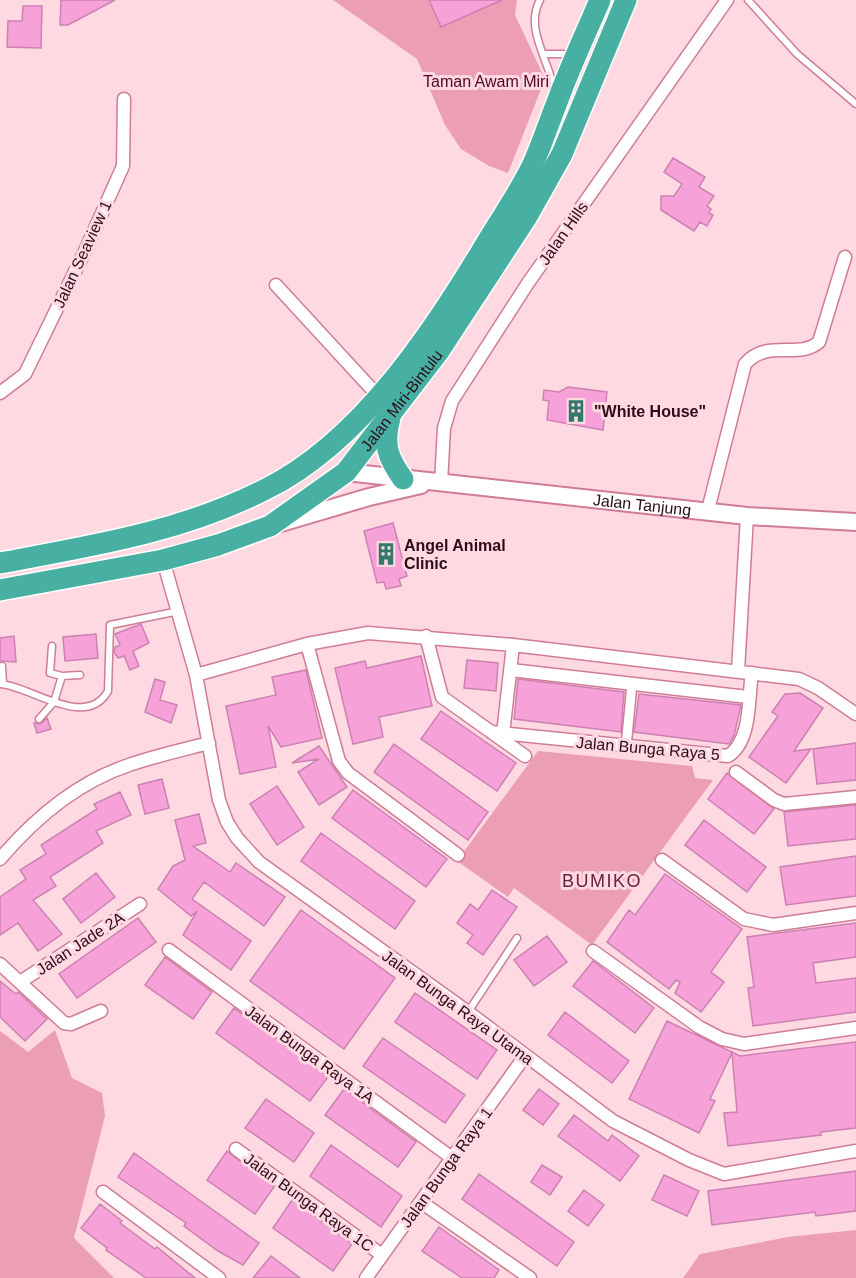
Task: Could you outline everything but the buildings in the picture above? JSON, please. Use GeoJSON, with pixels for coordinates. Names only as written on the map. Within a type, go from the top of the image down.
{"type":"FeatureCollection","features":[{"type":"Feature","properties":{"kind":"highway","name":"Jalan Miri-Bintulu"},"geometry":{"type":"LineString","coordinates":[[0,563],[134,538],[231,506],[269,488],[308,462],[379,398],[409,360],[468,275],[532,166],[600,0]]}},
{"type":"Feature","properties":{"kind":"highway","name":"Jalan Miri-Bintulu"},"geometry":{"type":"LineString","coordinates":[[0,590],[163,560],[218,545],[270,526],[346,472],[390,418],[439,351],[520,227],[562,154],[626,0]]}},
{"type":"Feature","properties":{"kind":"highway"},"geometry":{"type":"LineString","coordinates":[[390,418],[385,436],[386,450],[403,478]]}},
{"type":"Feature","properties":{"kind":"highway"},"geometry":{"type":"LineString","coordinates":[[269,488],[346,472]]}},
{"type":"Feature","properties":{"kind":"street","name":"Jalan Hills"},"geometry":{"type":"LineString","coordinates":[[436,483],[444,428],[452,401],[528,283],[727,0]]}},
{"type":"Feature","properties":{"kind":"street","name":"Jalan Seaview 1"},"geometry":{"type":"LineString","coordinates":[[0,393],[25,374],[86,251],[123,166],[124,99]]}},
{"type":"Feature","properties":{"kind":"street"},"geometry":{"type":"LineString","coordinates":[[708,510],[745,364],[766,351],[780,348],[805,350],[819,342],[844,257]]}},
{"type":"Feature","properties":{"kind":"street"},"geometry":{"type":"LineString","coordinates":[[276,285],[379,398]]}},
{"type":"Feature","properties":{"kind":"street","name":"Jalan Tanjung"},"geometry":{"type":"LineString","coordinates":[[346,472],[747,516],[856,522]]}},
{"type":"Feature","properties":{"kind":"street","name":"Jalan Tanjung"},"geometry":{"type":"LineString","coordinates":[[270,526],[369,497],[436,483]]}},
{"type":"Feature","properties":{"kind":"street"},"geometry":{"type":"LineString","coordinates":[[738,671],[747,516]]}},
{"type":"Feature","properties":{"kind":"street","name":"Jalan Bunga Raya Utama"},"geometry":{"type":"LineString","coordinates":[[163,560],[196,675],[219,800],[227,822],[237,838],[259,862],[468,1012],[613,1121],[689,1160],[724,1174],[856,1151]]}},
{"type":"Feature","properties":{"kind":"street"},"geometry":{"type":"LineString","coordinates":[[196,675],[307,644],[368,633],[426,636],[738,671],[810,683],[856,714]]}},
{"type":"Feature","properties":{"kind":"street"},"geometry":{"type":"LineString","coordinates":[[426,636],[442,697],[497,733],[525,756]]}},
{"type":"Feature","properties":{"kind":"street"},"geometry":{"type":"LineString","coordinates":[[307,644],[339,760],[348,773],[458,855]]}},
{"type":"Feature","properties":{"kind":"street"},"geometry":{"type":"LineString","coordinates":[[497,733],[511,670],[513,645]]}},
{"type":"Feature","properties":{"kind":"street"},"geometry":{"type":"LineString","coordinates":[[511,670],[748,697]]}},
{"type":"Feature","properties":{"kind":"street","name":"Jalan Bunga Raya 5"},"geometry":{"type":"LineString","coordinates":[[497,733],[728,756],[739,746],[744,735],[752,673]]}},
{"type":"Feature","properties":{"kind":"street"},"geometry":{"type":"LineString","coordinates":[[626,747],[632,684]]}},
{"type":"Feature","properties":{"kind":"street"},"geometry":{"type":"LineString","coordinates":[[0,859],[30,826],[58,803],[98,779],[127,765],[209,743]]}},
{"type":"Feature","properties":{"kind":"street"},"geometry":{"type":"LineString","coordinates":[[736,772],[774,800],[784,804],[856,797]]}},
{"type":"Feature","properties":{"kind":"street"},"geometry":{"type":"LineString","coordinates":[[662,860],[744,919],[773,925],[856,913]]}},
{"type":"Feature","properties":{"kind":"street","name":"Jalan Jade 2A"},"geometry":{"type":"LineString","coordinates":[[20,982],[140,904]]}},
{"type":"Feature","properties":{"kind":"street","name":"Jalan Bunga Raya 1A"},"geometry":{"type":"LineString","coordinates":[[169,950],[452,1158]]}},
{"type":"Feature","properties":{"kind":"street"},"geometry":{"type":"LineString","coordinates":[[593,951],[699,1027],[722,1040],[744,1044],[856,1028]]}},
{"type":"Feature","properties":{"kind":"street"},"geometry":{"type":"LineString","coordinates":[[0,964],[67,1024],[101,1011]]}},
{"type":"Feature","properties":{"kind":"street","name":"Jalan Bunga Raya 1"},"geometry":{"type":"LineString","coordinates":[[366,1278],[525,1056]]}},
{"type":"Feature","properties":{"kind":"street","name":"Jalan Bunga Raya 1C"},"geometry":{"type":"LineString","coordinates":[[236,1149],[382,1255]]}},
{"type":"Feature","properties":{"kind":"street"},"geometry":{"type":"LineString","coordinates":[[103,1192],[219,1278]]}},
{"type":"Feature","properties":{"kind":"street"},"geometry":{"type":"LineString","coordinates":[[421,1202],[530,1278]]}},
{"type":"Feature","properties":{"kind":"lane"},"geometry":{"type":"LineString","coordinates":[[540,0],[533,17],[533,27],[545,54],[556,104]]}},
{"type":"Feature","properties":{"kind":"lane"},"geometry":{"type":"LineString","coordinates":[[748,0],[797,54],[856,104]]}},
{"type":"Feature","properties":{"kind":"lane"},"geometry":{"type":"LineString","coordinates":[[545,54],[569,55],[579,50]]}},
{"type":"Feature","properties":{"kind":"lane"},"geometry":{"type":"LineString","coordinates":[[2,666],[2,684],[54,702],[77,707],[93,703],[106,695],[109,686],[110,625],[179,611]]}},
{"type":"Feature","properties":{"kind":"lane"},"geometry":{"type":"LineString","coordinates":[[52,646],[50,673],[62,676],[80,675]]}},
{"type":"Feature","properties":{"kind":"lane"},"geometry":{"type":"LineString","coordinates":[[39,719],[54,702],[62,676]]}},
{"type":"Feature","properties":{"kind":"lane"},"geometry":{"type":"LineString","coordinates":[[468,1012],[517,938]]}},
{"type":"Feature","properties":{"kind":"green space","name":"Taman Awam Miri"},"geometry":{"type":"Polygon","coordinates":[[[333,0],[517,0],[515,15],[545,79],[508,173],[489,166],[461,149],[445,125],[417,59],[333,0]]]}},
{"type":"Feature","properties":{"kind":"green space"},"geometry":{"type":"Polygon","coordinates":[[[538,751],[692,766],[695,778],[713,780],[592,945],[514,888],[508,897],[457,861],[538,751]]]}},
{"type":"Feature","properties":{"kind":"green space"},"geometry":{"type":"Polygon","coordinates":[[[55,1030],[72,1078],[102,1093],[105,1116],[74,1238],[114,1278],[0,1278],[0,1031],[28,1052],[55,1030]]]}},
{"type":"Feature","properties":{"kind":"green space"},"geometry":{"type":"Polygon","coordinates":[[[856,1230],[856,1278],[683,1278],[700,1254],[788,1237],[856,1230]]]}},
{"type":"Feature","properties":{"kind":"place","name":"\"White House\""},"geometry":{"type":"Point","coordinates":[576,411]}},
{"type":"Feature","properties":{"kind":"place","name":"Angel Animal Clinic"},"geometry":{"type":"Point","coordinates":[386,554]}},
{"type":"Feature","properties":{"kind":"district","name":"BUMIKO"},"geometry":{"type":"Point","coordinates":[602,881]}}]}
